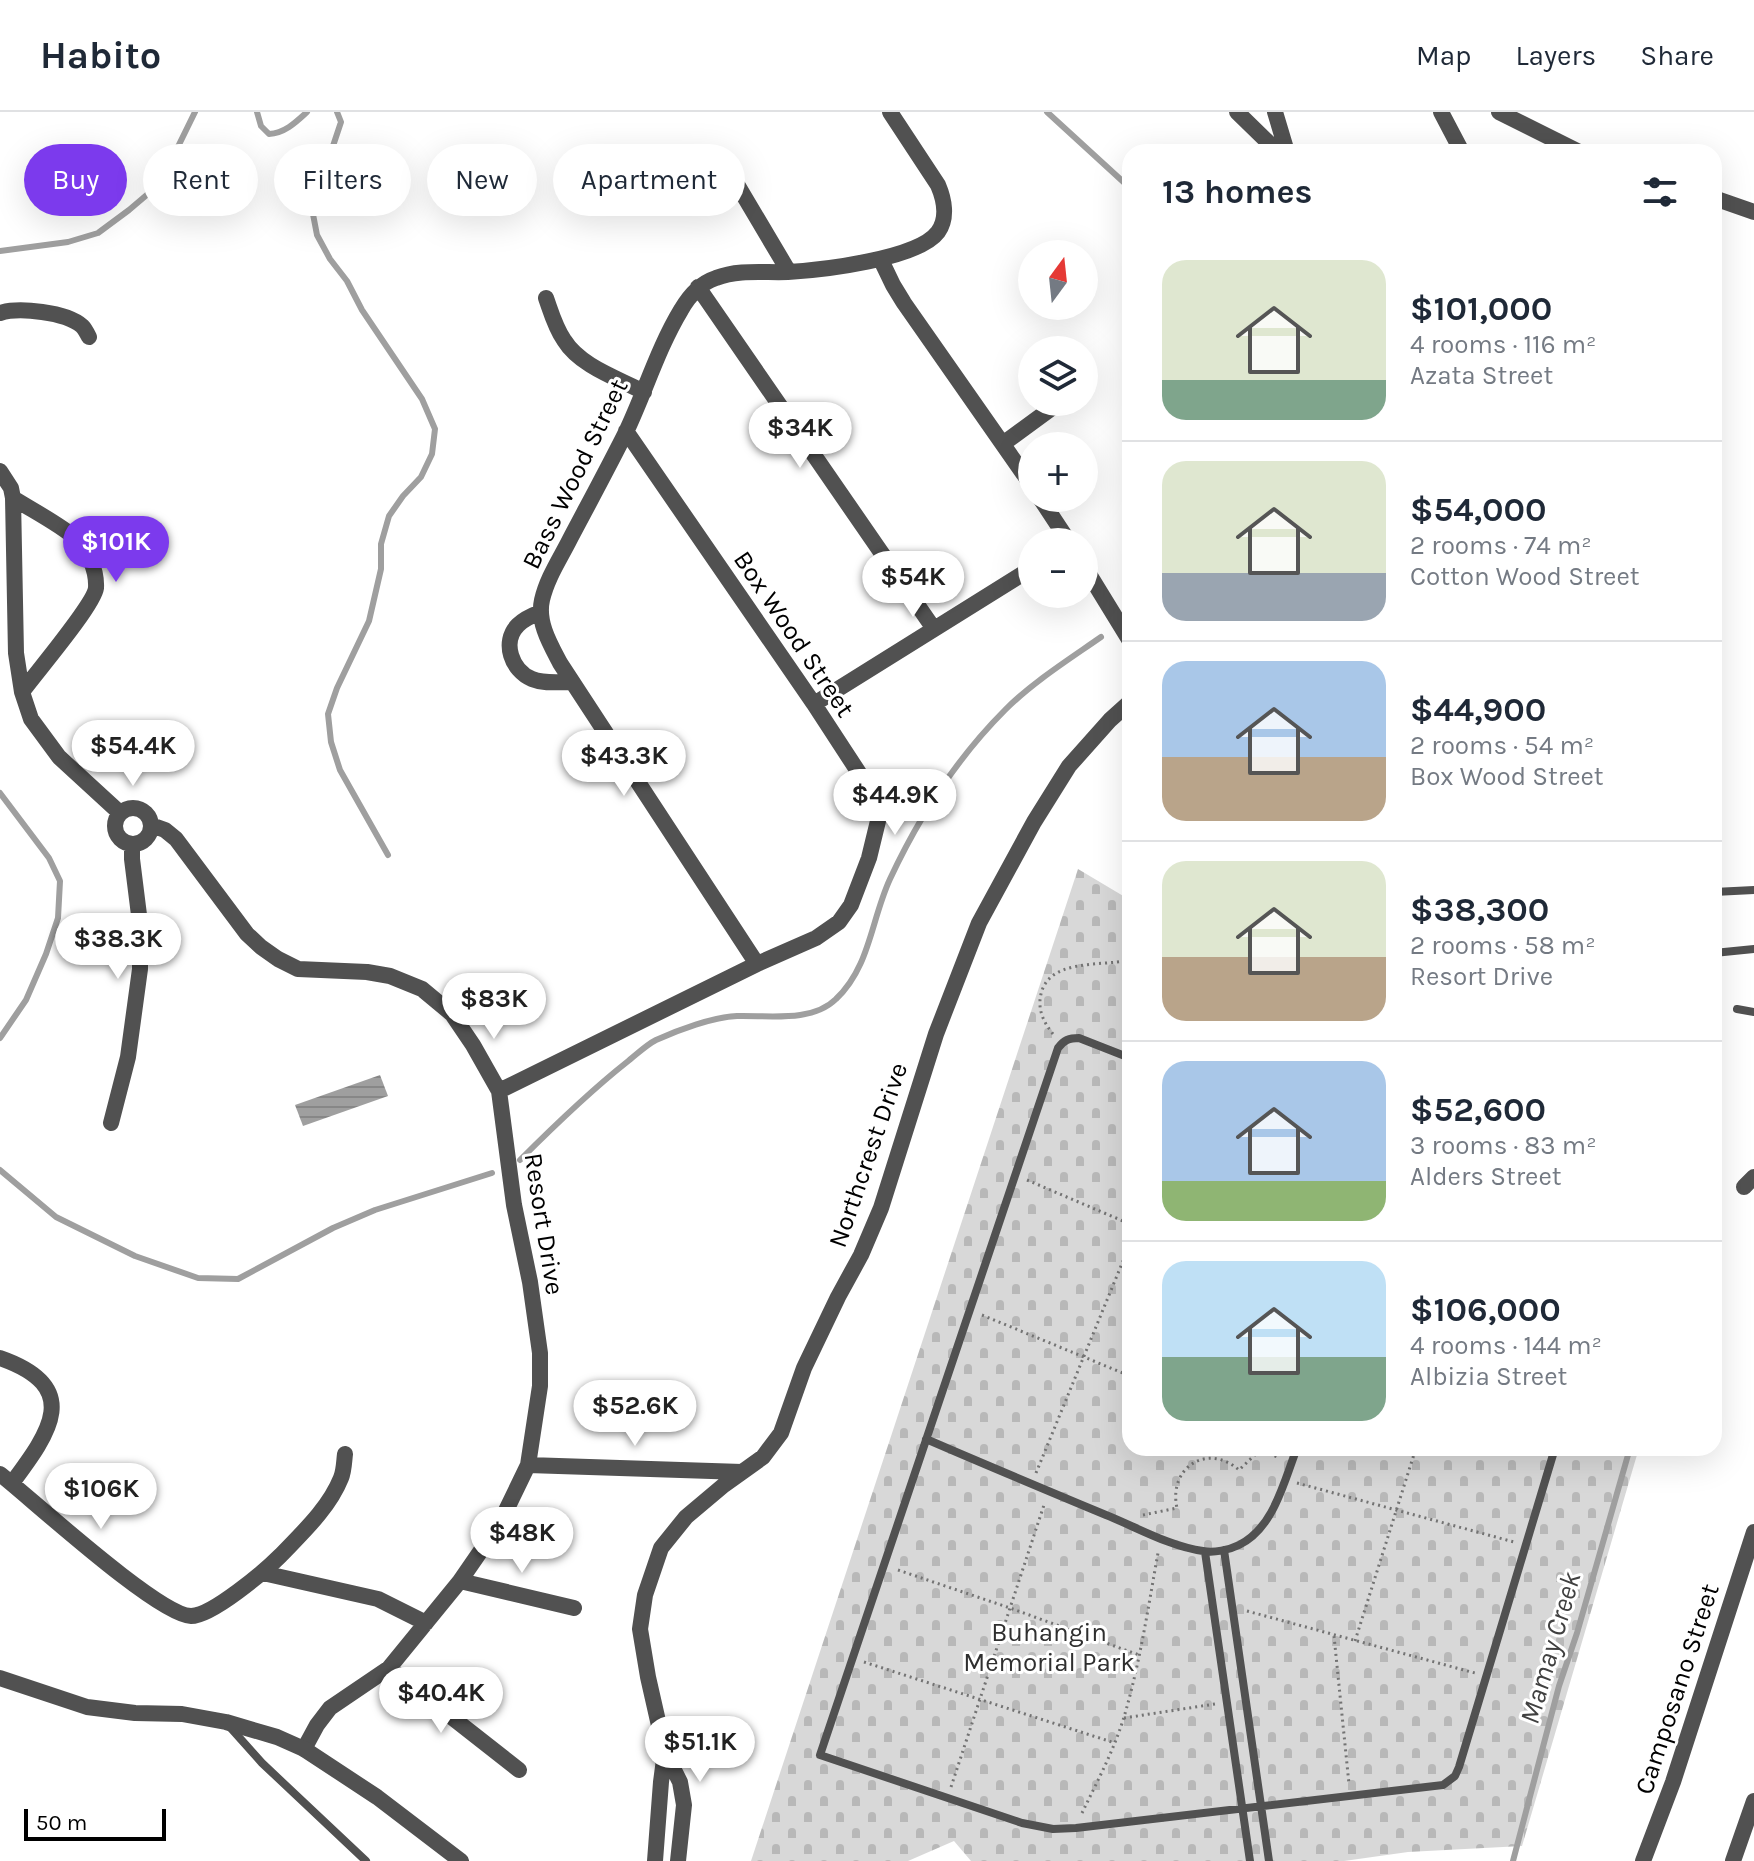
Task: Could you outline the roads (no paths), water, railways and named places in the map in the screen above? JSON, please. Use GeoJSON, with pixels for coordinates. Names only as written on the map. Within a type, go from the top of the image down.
{"type":"FeatureCollection","features":[{"type":"Feature","properties":{"kind":"street"},"geometry":{"type":"LineString","coordinates":[[890,112],[943,197],[943,221],[938,232],[926,242],[881,260],[789,272],[730,275],[717,277],[698,287],[934,629]]}},
{"type":"Feature","properties":{"kind":"street"},"geometry":{"type":"LineString","coordinates":[[1237,112],[1270,144]]}},
{"type":"Feature","properties":{"kind":"street"},"geometry":{"type":"LineString","coordinates":[[1275,112],[1285,144]]}},
{"type":"Feature","properties":{"kind":"street"},"geometry":{"type":"LineString","coordinates":[[1441,112],[1458,144]]}},
{"type":"Feature","properties":{"kind":"street"},"geometry":{"type":"LineString","coordinates":[[1499,112],[1563,144]]}},
{"type":"Feature","properties":{"kind":"street"},"geometry":{"type":"LineString","coordinates":[[745,198],[789,272]]}},
{"type":"Feature","properties":{"kind":"street"},"geometry":{"type":"LineString","coordinates":[[1722,201],[1754,212]]}},
{"type":"Feature","properties":{"kind":"street"},"geometry":{"type":"LineString","coordinates":[[881,260],[904,303],[1018,464]]}},
{"type":"Feature","properties":{"kind":"street","name":"Bass Wood Street"},"geometry":{"type":"LineString","coordinates":[[698,287],[669,330],[626,431],[546,586],[541,612],[550,645],[571,682],[757,964]]}},
{"type":"Feature","properties":{"kind":"street"},"geometry":{"type":"LineString","coordinates":[[546,298],[565,343],[581,358],[644,392]]}},
{"type":"Feature","properties":{"kind":"street"},"geometry":{"type":"LineString","coordinates":[[0,313],[20,310],[65,318],[81,326],[89,337]]}},
{"type":"Feature","properties":{"kind":"street"},"geometry":{"type":"LineString","coordinates":[[1004,443],[1041,416]]}},
{"type":"Feature","properties":{"kind":"street","name":"Box Wood Street"},"geometry":{"type":"LineString","coordinates":[[499,1091],[816,938],[839,922],[851,905],[869,858],[878,821],[876,799],[626,431]]}},
{"type":"Feature","properties":{"kind":"street"},"geometry":{"type":"LineString","coordinates":[[0,471],[11,488],[13,498],[16,653],[22,692],[31,719],[59,757],[120,813]]}},
{"type":"Feature","properties":{"kind":"street"},"geometry":{"type":"LineString","coordinates":[[13,498],[74,537],[88,554],[96,590],[86,609],[22,692]]}},
{"type":"Feature","properties":{"kind":"street"},"geometry":{"type":"LineString","coordinates":[[814,704],[1018,577]]}},
{"type":"Feature","properties":{"kind":"street"},"geometry":{"type":"LineString","coordinates":[[1098,589],[1122,628]]}},
{"type":"Feature","properties":{"kind":"street"},"geometry":{"type":"LineString","coordinates":[[541,612],[516,626],[511,637],[512,660],[520,672],[530,679],[571,682]]}},
{"type":"Feature","properties":{"kind":"street","name":"Northcrest Drive"},"geometry":{"type":"LineString","coordinates":[[678,1861],[684,1805],[680,1782],[665,1752],[640,1629],[645,1595],[661,1548],[686,1517],[763,1457],[781,1433],[804,1368],[881,1208],[936,1034],[979,923],[1034,822],[1069,766],[1122,709]]}},
{"type":"Feature","properties":{"kind":"street"},"geometry":{"type":"LineString","coordinates":[[130,808],[146,814],[151,825],[146,838],[132,844],[122,841],[116,833],[115,822],[120,813],[130,808]]}},
{"type":"Feature","properties":{"kind":"street","name":"Resort Drive"},"geometry":{"type":"LineString","coordinates":[[151,825],[165,830],[176,839],[247,934],[278,959],[298,969],[390,976],[422,989],[452,1014],[499,1091],[514,1205],[530,1282],[540,1353],[540,1386],[528,1465],[500,1523],[460,1581],[389,1668],[330,1708],[304,1749]]}},
{"type":"Feature","properties":{"kind":"street"},"geometry":{"type":"LineString","coordinates":[[111,1123],[128,1057],[140,969],[140,923],[132,844]]}},
{"type":"Feature","properties":{"kind":"street"},"geometry":{"type":"LineString","coordinates":[[0,1358],[36,1376],[46,1387],[53,1407],[41,1443],[6,1478],[126,1578],[179,1613],[196,1615],[224,1601],[263,1573],[322,1511],[342,1475],[345,1454]]}},
{"type":"Feature","properties":{"kind":"street"},"geometry":{"type":"LineString","coordinates":[[528,1465],[742,1472]]}},
{"type":"Feature","properties":{"kind":"street","name":"Camposano Street"},"geometry":{"type":"LineString","coordinates":[[1643,1861],[1673,1782],[1754,1532]]}},
{"type":"Feature","properties":{"kind":"street"},"geometry":{"type":"LineString","coordinates":[[263,1573],[378,1599],[426,1623]]}},
{"type":"Feature","properties":{"kind":"street"},"geometry":{"type":"LineString","coordinates":[[460,1581],[574,1608]]}},
{"type":"Feature","properties":{"kind":"street"},"geometry":{"type":"LineString","coordinates":[[389,1668],[519,1770]]}},
{"type":"Feature","properties":{"kind":"street"},"geometry":{"type":"LineString","coordinates":[[0,1678],[87,1707],[135,1713],[182,1714],[226,1722],[277,1737],[304,1749],[377,1797],[461,1861]]}},
{"type":"Feature","properties":{"kind":"street","name":"Northcrest Drive"},"geometry":{"type":"LineString","coordinates":[[655,1861],[665,1752]]}},
{"type":"Feature","properties":{"kind":"street"},"geometry":{"type":"LineString","coordinates":[[1733,1861],[1754,1801]]}},
{"type":"Feature","properties":{"kind":"lane"},"geometry":{"type":"LineString","coordinates":[[1722,892],[1754,890]]}},
{"type":"Feature","properties":{"kind":"lane"},"geometry":{"type":"LineString","coordinates":[[1722,952],[1754,949]]}},
{"type":"Feature","properties":{"kind":"lane"},"geometry":{"type":"LineString","coordinates":[[1737,1009],[1754,1012]]}},
{"type":"Feature","properties":{"kind":"lane"},"geometry":{"type":"LineString","coordinates":[[1122,1055],[1079,1038],[1070,1038],[1058,1048],[820,1755],[1037,1827],[1076,1828],[1433,1787],[1450,1781],[1459,1767],[1553,1456]]}},
{"type":"Feature","properties":{"kind":"lane"},"geometry":{"type":"LineString","coordinates":[[926,1439],[1161,1538],[1205,1552],[1240,1545],[1253,1535],[1276,1502],[1294,1456]]}},
{"type":"Feature","properties":{"kind":"lane"},"geometry":{"type":"LineString","coordinates":[[1224,1550],[1269,1861]]}},
{"type":"Feature","properties":{"kind":"lane"},"geometry":{"type":"LineString","coordinates":[[1205,1552],[1250,1861]]}},
{"type":"Feature","properties":{"kind":"lane"},"geometry":{"type":"LineString","coordinates":[[1218,1642],[1237,1639]]}},
{"type":"Feature","properties":{"kind":"lane"},"geometry":{"type":"LineString","coordinates":[[1230,1719],[1248,1716]]}},
{"type":"Feature","properties":{"kind":"lane"},"geometry":{"type":"LineString","coordinates":[[226,1722],[262,1763],[366,1861]]}},
{"type":"Feature","properties":{"kind":"waterway"},"geometry":{"type":"LineString","coordinates":[[0,251],[68,242],[98,233],[149,193],[170,163],[195,112]]}},
{"type":"Feature","properties":{"kind":"waterway"},"geometry":{"type":"LineString","coordinates":[[257,112],[261,126],[269,134],[285,129],[307,112]]}},
{"type":"Feature","properties":{"kind":"waterway"},"geometry":{"type":"LineString","coordinates":[[337,112],[341,122],[312,209],[317,235],[362,310],[422,399],[435,429],[432,454],[421,477],[389,516],[381,544],[381,569],[369,621],[328,714],[331,742],[340,770],[388,855]]}},
{"type":"Feature","properties":{"kind":"waterway"},"geometry":{"type":"LineString","coordinates":[[1047,112],[1122,181]]}},
{"type":"Feature","properties":{"kind":"waterway"},"geometry":{"type":"LineString","coordinates":[[520,1160],[599,1085],[656,1040],[728,1017],[802,1015],[826,1007],[836,999],[856,973],[863,958],[901,856],[926,811],[970,748],[1016,700],[1101,637]]}},
{"type":"Feature","properties":{"kind":"waterway"},"geometry":{"type":"LineString","coordinates":[[0,793],[49,858],[60,881],[58,918],[46,954],[26,1000],[0,1038]]}},
{"type":"Feature","properties":{"kind":"waterway"},"geometry":{"type":"LineString","coordinates":[[0,1170],[56,1217],[135,1256],[198,1278],[238,1279],[333,1228],[375,1210],[492,1173]]}},
{"type":"Feature","properties":{"kind":"waterway","name":"Mamay Creek"},"geometry":{"type":"LineString","coordinates":[[1513,1861],[1559,1686],[1628,1456]]}},
{"type":"Feature","properties":{"kind":"park label","name":"Buhangin Memorial Park"},"geometry":{"type":"Point","coordinates":[1049,1647]}}]}
